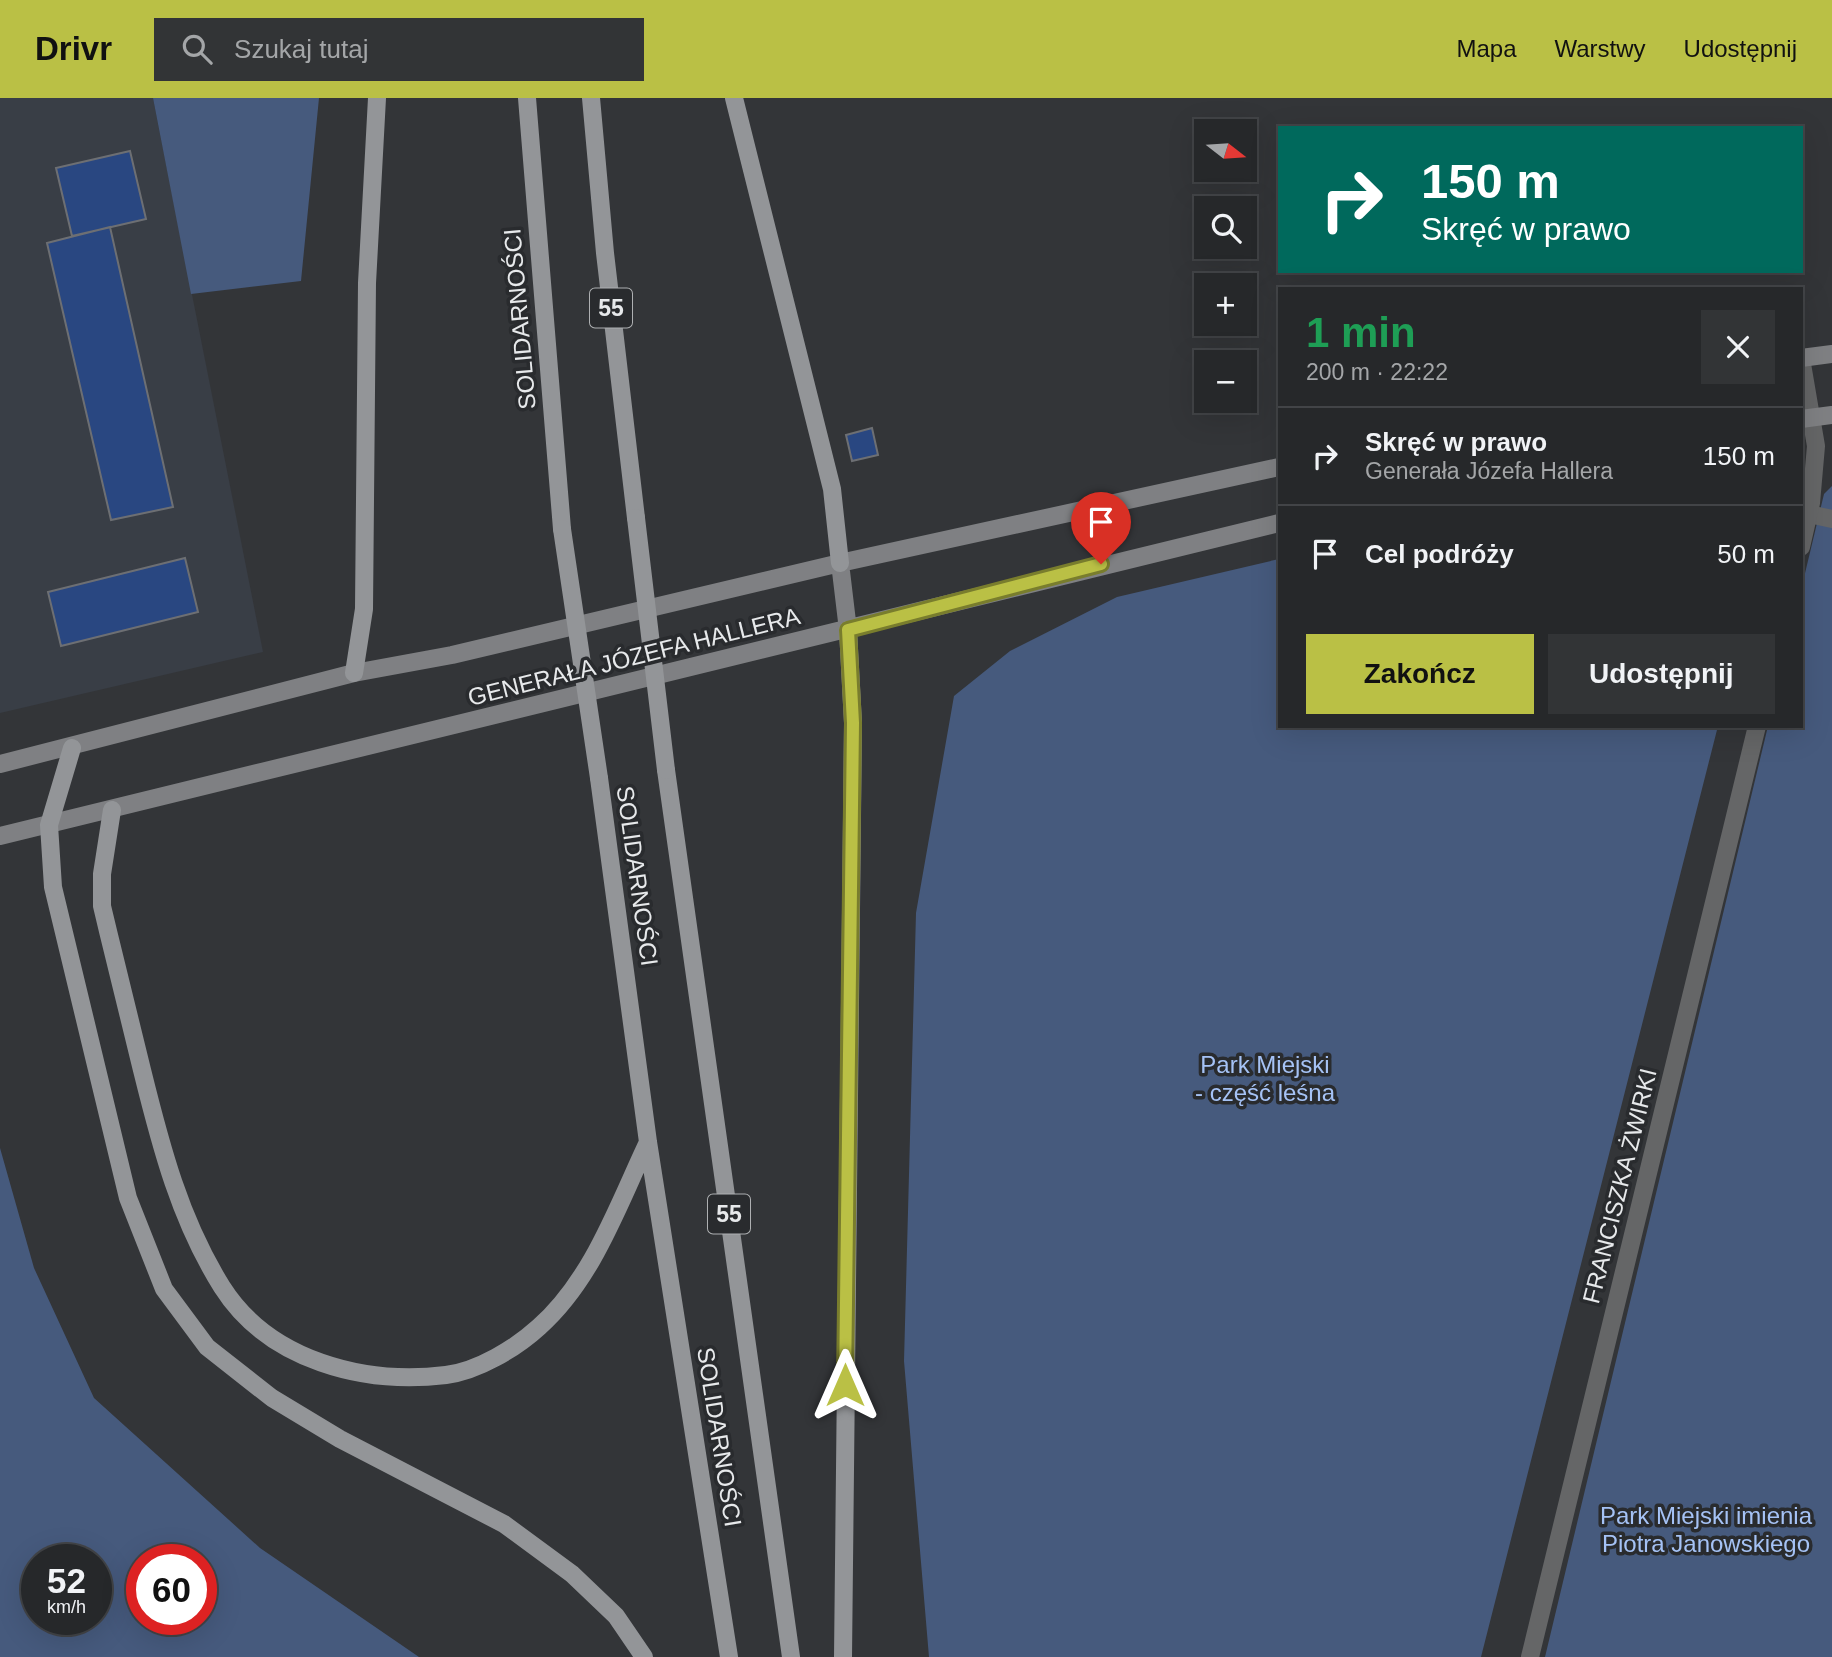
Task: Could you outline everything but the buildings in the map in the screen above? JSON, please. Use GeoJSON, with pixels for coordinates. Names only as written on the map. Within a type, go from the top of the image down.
{"type":"FeatureCollection","features":[{"type":"Feature","properties":{"kind":"main road"},"geometry":{"type":"LineString","coordinates":[[354,673],[364,609],[367,283],[377,98]]}},
{"type":"Feature","properties":{"kind":"main road","name":"SOLIDARNOŚCI"},"geometry":{"type":"LineString","coordinates":[[527,98],[562,529],[648,1142],[729,1657]]}},
{"type":"Feature","properties":{"kind":"main road","name":"SOLIDARNOŚCI"},"geometry":{"type":"LineString","coordinates":[[591,98],[605,253],[666,770],[791,1657]]}},
{"type":"Feature","properties":{"kind":"main road"},"geometry":{"type":"LineString","coordinates":[[734,98],[832,489],[848,630],[853,723],[843,1657]]}},
{"type":"Feature","properties":{"kind":"main road"},"geometry":{"type":"LineString","coordinates":[[1803,358],[1832,354]]}},
{"type":"Feature","properties":{"kind":"main road"},"geometry":{"type":"LineString","coordinates":[[1806,418],[1832,415]]}},
{"type":"Feature","properties":{"kind":"main road","name":"GENERAŁA JÓZEFA HALLERA"},"geometry":{"type":"LineString","coordinates":[[0,764],[72,748],[354,673],[452,655],[841,563],[1278,467]]}},
{"type":"Feature","properties":{"kind":"main road","name":"GENERAŁA JÓZEFA HALLERA"},"geometry":{"type":"LineString","coordinates":[[0,836],[848,630],[1128,557],[1278,523]]}},
{"type":"Feature","properties":{"kind":"main road"},"geometry":{"type":"LineString","coordinates":[[72,748],[49,825],[53,887],[128,1198],[164,1289],[207,1347],[272,1398],[340,1439],[504,1524],[572,1574],[616,1616],[643,1657]]}},
{"type":"Feature","properties":{"kind":"main road"},"geometry":{"type":"LineString","coordinates":[[112,810],[102,874],[102,906],[167,1168],[189,1228],[224,1290],[261,1330],[307,1358],[353,1373],[395,1377],[449,1375],[494,1358],[539,1328],[572,1292],[596,1253],[648,1142]]}},
{"type":"Feature","properties":{"kind":"street"},"geometry":{"type":"LineString","coordinates":[[1803,382],[1806,418],[1816,446],[1809,514],[1803,539]]}},
{"type":"Feature","properties":{"kind":"street"},"geometry":{"type":"LineString","coordinates":[[1809,514],[1832,519]]}},
{"type":"Feature","properties":{"kind":"street","name":"FRANCISZKA ŻWIRKI"},"geometry":{"type":"LineString","coordinates":[[1530,1657],[1757,728]]}},
{"type":"Feature","properties":{"kind":"shaded area"},"geometry":{"type":"Polygon","coordinates":[[[0,98],[153,98],[263,652],[0,713],[0,98]]]}},
{"type":"Feature","properties":{"kind":"green space"},"geometry":{"type":"Polygon","coordinates":[[[153,98],[319,98],[301,281],[191,294],[153,98]]]}},
{"type":"Feature","properties":{"kind":"green space","name":"Park Miejski imienia Piotra Janowskiego"},"geometry":{"type":"Polygon","coordinates":[[[1832,486],[1832,1657],[1545,1657],[1768,728],[1803,728],[1803,582],[1824,494],[1832,486]]]}},
{"type":"Feature","properties":{"kind":"green space","name":"Park Miejski - część leśna"},"geometry":{"type":"Polygon","coordinates":[[[1278,559],[1278,728],[1717,728],[1481,1657],[929,1657],[904,1361],[916,913],[954,696],[1010,651],[1117,597],[1278,559]]]}},
{"type":"Feature","properties":{"kind":"green space"},"geometry":{"type":"Polygon","coordinates":[[[0,1148],[34,1268],[94,1398],[260,1548],[419,1657],[0,1657],[0,1148]]]}},
{"type":"Feature","properties":{"kind":"route"},"geometry":{"type":"LineString","coordinates":[[845,1385],[853,723],[848,630],[1101,564]]}}]}
